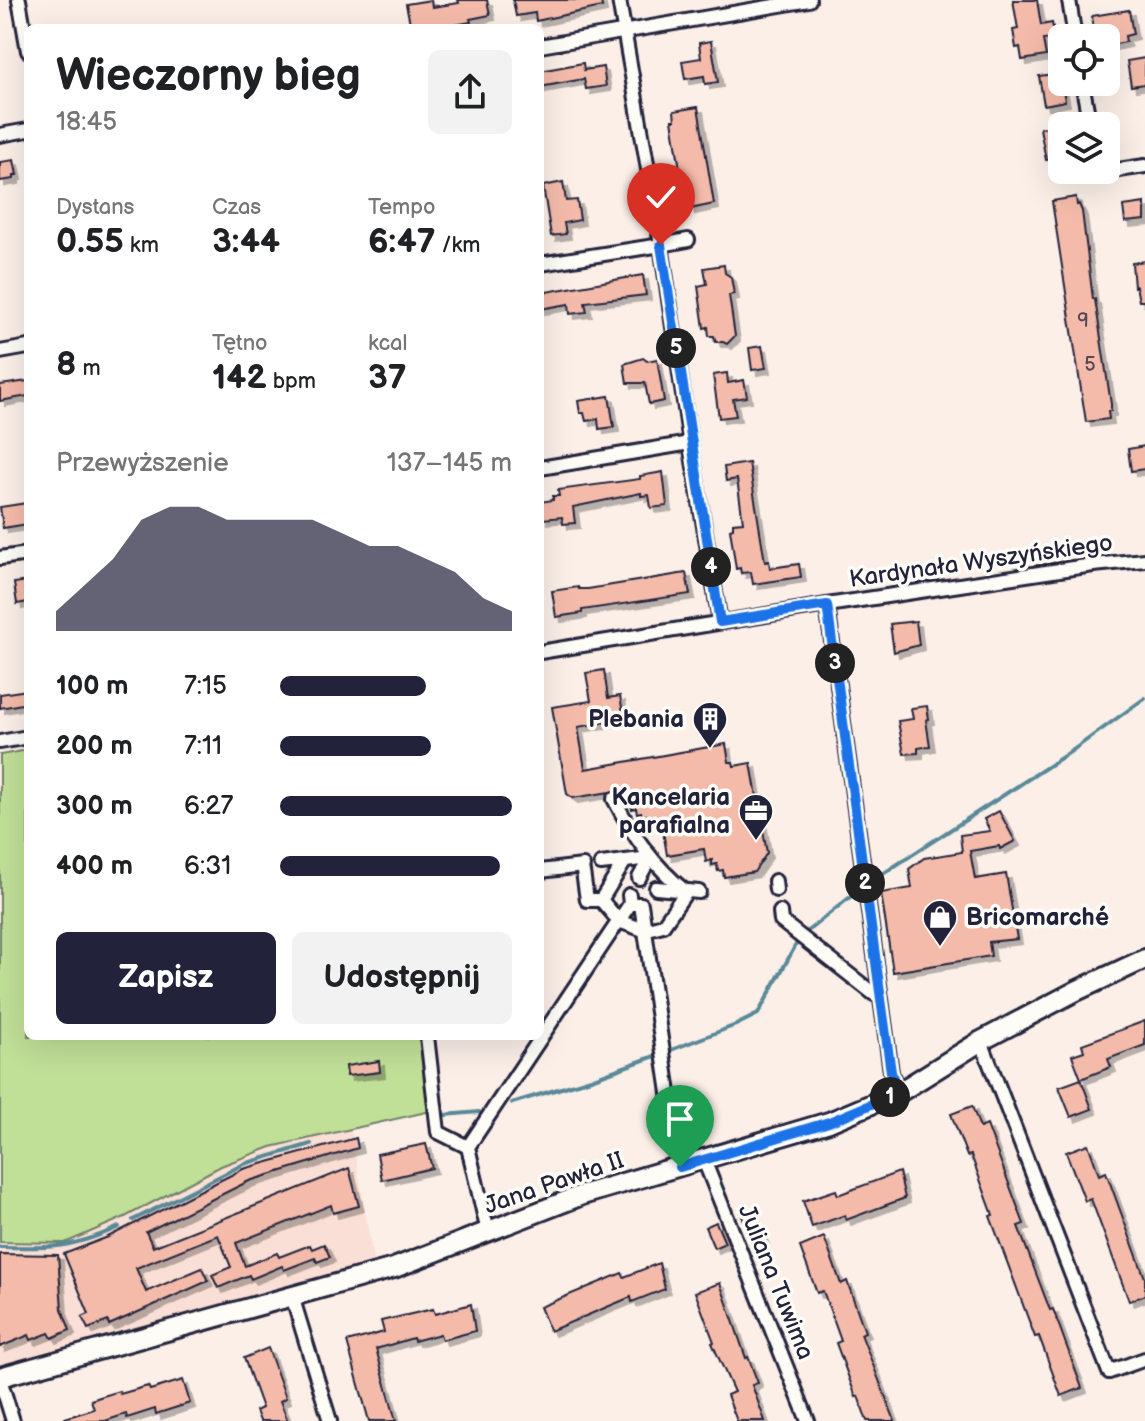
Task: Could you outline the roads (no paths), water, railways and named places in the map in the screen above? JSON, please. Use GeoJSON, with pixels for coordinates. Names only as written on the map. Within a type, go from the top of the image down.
{"type":"FeatureCollection","features":[{"type":"Feature","properties":{"kind":"street"},"geometry":{"type":"LineString","coordinates":[[19,0],[24,28]]}},
{"type":"Feature","properties":{"kind":"street"},"geometry":{"type":"LineString","coordinates":[[619,0],[720,622]]}},
{"type":"Feature","properties":{"kind":"street"},"geometry":{"type":"LineString","coordinates":[[544,45],[809,0]]}},
{"type":"Feature","properties":{"kind":"street"},"geometry":{"type":"LineString","coordinates":[[1069,0],[1073,24]]}},
{"type":"Feature","properties":{"kind":"street"},"geometry":{"type":"LineString","coordinates":[[0,135],[24,131]]}},
{"type":"Feature","properties":{"kind":"street"},"geometry":{"type":"LineString","coordinates":[[1120,170],[1145,166]]}},
{"type":"Feature","properties":{"kind":"street"},"geometry":{"type":"LineString","coordinates":[[544,263],[688,240]]}},
{"type":"Feature","properties":{"kind":"street"},"geometry":{"type":"LineString","coordinates":[[0,352],[24,348]]}},
{"type":"Feature","properties":{"kind":"street"},"geometry":{"type":"LineString","coordinates":[[544,467],[690,443]]}},
{"type":"Feature","properties":{"kind":"street"},"geometry":{"type":"LineString","coordinates":[[0,558],[24,555]]}},
{"type":"Feature","properties":{"kind":"street","name":"Kardynała Wyszyńskiego"},"geometry":{"type":"LineString","coordinates":[[544,651],[827,605],[1145,560]]}},
{"type":"Feature","properties":{"kind":"street"},"geometry":{"type":"LineString","coordinates":[[827,605],[891,1072],[898,1093]]}},
{"type":"Feature","properties":{"kind":"street"},"geometry":{"type":"LineString","coordinates":[[0,742],[24,738]]}},
{"type":"Feature","properties":{"kind":"street"},"geometry":{"type":"LineString","coordinates":[[614,799],[632,834],[650,858],[664,874],[692,892]]}},
{"type":"Feature","properties":{"kind":"street"},"geometry":{"type":"LineString","coordinates":[[601,864],[650,858]]}},
{"type":"Feature","properties":{"kind":"street"},"geometry":{"type":"LineString","coordinates":[[639,878],[650,858]]}},
{"type":"Feature","properties":{"kind":"street"},"geometry":{"type":"LineString","coordinates":[[601,900],[625,861]]}},
{"type":"Feature","properties":{"kind":"street"},"geometry":{"type":"LineString","coordinates":[[544,871],[583,869],[587,900],[601,900],[619,921],[644,930],[663,925],[692,892]]}},
{"type":"Feature","properties":{"kind":"street"},"geometry":{"type":"LineString","coordinates":[[656,888],[692,892]]}},
{"type":"Feature","properties":{"kind":"street"},"geometry":{"type":"LineString","coordinates":[[544,1033],[619,921],[629,900],[641,904],[680,1167]]}},
{"type":"Feature","properties":{"kind":"street"},"geometry":{"type":"LineString","coordinates":[[780,912],[781,921],[874,994],[880,993]]}},
{"type":"Feature","properties":{"kind":"street","name":"Jana Pawła II"},"geometry":{"type":"LineString","coordinates":[[0,1378],[394,1268],[582,1195],[829,1122],[898,1093],[981,1041],[1145,959]]}},
{"type":"Feature","properties":{"kind":"street"},"geometry":{"type":"LineString","coordinates":[[427,1040],[438,1132],[468,1147]]}},
{"type":"Feature","properties":{"kind":"street"},"geometry":{"type":"LineString","coordinates":[[488,1232],[468,1147],[539,1040]]}},
{"type":"Feature","properties":{"kind":"street"},"geometry":{"type":"LineString","coordinates":[[981,1041],[1109,1372],[1145,1359]]}},
{"type":"Feature","properties":{"kind":"street","name":"Juliana Tuwima"},"geometry":{"type":"LineString","coordinates":[[704,1160],[808,1421]]}},
{"type":"Feature","properties":{"kind":"street"},"geometry":{"type":"LineString","coordinates":[[292,1296],[330,1421]]}},
{"type":"Feature","properties":{"kind":"street"},"geometry":{"type":"LineString","coordinates":[[0,1378],[13,1421]]}},
{"type":"Feature","properties":{"kind":"waterway"},"geometry":{"type":"LineString","coordinates":[[875,879],[1073,750],[1145,698]]}},
{"type":"Feature","properties":{"kind":"waterway"},"geometry":{"type":"LineString","coordinates":[[805,933],[854,894]]}},
{"type":"Feature","properties":{"kind":"waterway"},"geometry":{"type":"LineString","coordinates":[[671,1050],[758,1014],[798,941]]}},
{"type":"Feature","properties":{"kind":"waterway"},"geometry":{"type":"LineString","coordinates":[[512,1103],[655,1056]]}},
{"type":"Feature","properties":{"kind":"waterway"},"geometry":{"type":"LineString","coordinates":[[445,1115],[479,1112]]}},
{"type":"Feature","properties":{"kind":"waterway"},"geometry":{"type":"LineString","coordinates":[[133,1220],[244,1164],[311,1144]]}},
{"type":"Feature","properties":{"kind":"waterway"},"geometry":{"type":"LineString","coordinates":[[0,1247],[61,1246],[119,1227]]}},
{"type":"Feature","properties":{"kind":"place","name":"Plebania"},"geometry":{"type":"Point","coordinates":[710,750]}},
{"type":"Feature","properties":{"kind":"place","name":"Kancelaria parafialna"},"geometry":{"type":"Point","coordinates":[756,842]}},
{"type":"Feature","properties":{"kind":"place","name":"Bricomarché"},"geometry":{"type":"Point","coordinates":[940,948]}}]}
